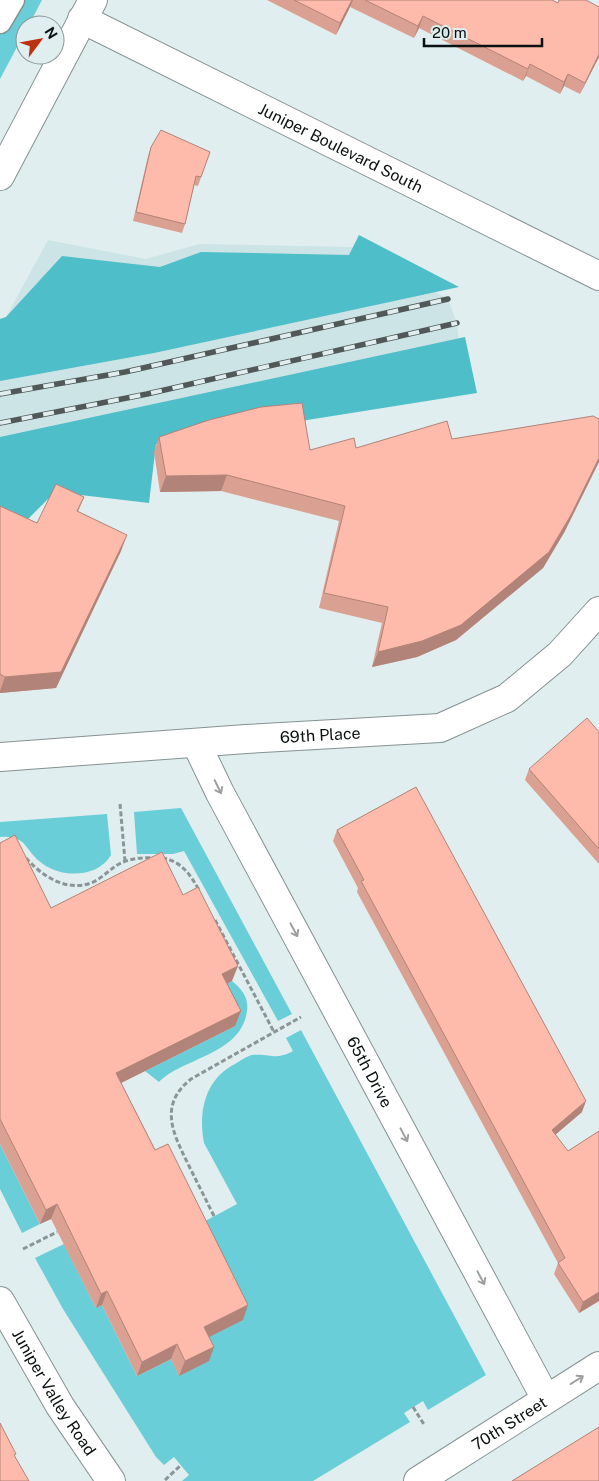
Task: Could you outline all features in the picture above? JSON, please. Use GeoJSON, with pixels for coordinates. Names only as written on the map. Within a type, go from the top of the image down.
{"type":"FeatureCollection","features":[{"type":"Feature","properties":{"kind":"street"},"geometry":{"type":"LineString","coordinates":[[0,176],[88,10]]}},
{"type":"Feature","properties":{"kind":"street","name":"Juniper Boulevard South"},"geometry":{"type":"LineString","coordinates":[[88,10],[599,276]]}},
{"type":"Feature","properties":{"kind":"street","name":"69th Place"},"geometry":{"type":"LineString","coordinates":[[0,757],[440,728],[507,698],[560,654],[599,611]]}},
{"type":"Feature","properties":{"kind":"street","name":"65th Drive"},"geometry":{"type":"LineString","coordinates":[[196,743],[220,793],[546,1400]]}},
{"type":"Feature","properties":{"kind":"street","name":"Juniper Valley Road"},"geometry":{"type":"LineString","coordinates":[[0,1301],[60,1406],[111,1481]]}},
{"type":"Feature","properties":{"kind":"street","name":"70th Street"},"geometry":{"type":"LineString","coordinates":[[418,1481],[599,1366]]}},
{"type":"Feature","properties":{"kind":"lane"},"geometry":{"type":"LineString","coordinates":[[0,22],[13,0]]}},
{"type":"Feature","properties":{"kind":"path"},"geometry":{"type":"LineString","coordinates":[[120,804],[125,861]]}},
{"type":"Feature","properties":{"kind":"path"},"geometry":{"type":"LineString","coordinates":[[21,851],[36,870],[61,883],[74,885],[90,884],[125,861],[145,858],[171,860],[187,871],[202,896]]}},
{"type":"Feature","properties":{"kind":"path"},"geometry":{"type":"LineString","coordinates":[[211,913],[274,1032]]}},
{"type":"Feature","properties":{"kind":"path"},"geometry":{"type":"LineString","coordinates":[[214,1216],[176,1141],[171,1112],[174,1097],[182,1086],[191,1079],[301,1017]]}},
{"type":"Feature","properties":{"kind":"path"},"geometry":{"type":"LineString","coordinates":[[23,1249],[57,1232]]}},
{"type":"Feature","properties":{"kind":"path"},"geometry":{"type":"LineString","coordinates":[[414,1407],[425,1426]]}},
{"type":"Feature","properties":{"kind":"path"},"geometry":{"type":"LineString","coordinates":[[165,1480],[181,1465]]}},
{"type":"Feature","properties":{"kind":"shaded area"},"geometry":{"type":"Polygon","coordinates":[[[0,0],[42,0],[34,15],[15,15],[15,51],[0,79],[0,0]]]}},
{"type":"Feature","properties":{"kind":"shaded area"},"geometry":{"type":"Polygon","coordinates":[[[359,235],[459,287],[154,353],[0,381],[0,319],[6,317],[62,256],[160,267],[201,252],[349,255],[359,235]]]}},
{"type":"Feature","properties":{"kind":"shaded area"},"geometry":{"type":"Polygon","coordinates":[[[48,240],[146,259],[199,244],[354,247],[448,299],[457,323],[464,387],[259,417],[154,452],[0,490],[0,319],[6,317],[48,240]]]}},
{"type":"Feature","properties":{"kind":"shaded area"},"geometry":{"type":"Polygon","coordinates":[[[465,337],[477,393],[156,444],[149,503],[55,492],[25,522],[0,517],[0,437],[465,337]]]}},
{"type":"Feature","properties":{"kind":"shaded area"},"geometry":{"type":"Polygon","coordinates":[[[181,808],[292,1014],[278,1021],[184,851],[173,854],[137,854],[134,812],[181,808]]]}},
{"type":"Feature","properties":{"kind":"shaded area"},"geometry":{"type":"Polygon","coordinates":[[[107,814],[111,855],[105,863],[89,872],[69,873],[51,869],[37,859],[21,841],[9,837],[0,837],[0,822],[107,814]]]}},
{"type":"Feature","properties":{"kind":"shaded area"},"geometry":{"type":"Polygon","coordinates":[[[232,981],[244,994],[247,1002],[243,1026],[234,1037],[210,1054],[182,1067],[159,1082],[145,1071],[235,1026],[217,989],[232,981]]]}},
{"type":"Feature","properties":{"kind":"shaded area"},"geometry":{"type":"Polygon","coordinates":[[[301,1030],[486,1375],[428,1410],[423,1401],[404,1413],[410,1422],[313,1481],[182,1481],[189,1475],[174,1457],[164,1465],[156,1457],[63,1309],[35,1258],[64,1244],[96,1308],[102,1305],[137,1376],[171,1359],[179,1375],[196,1226],[237,1204],[204,1143],[202,1120],[206,1098],[210,1087],[217,1078],[225,1070],[246,1057],[252,1055],[282,1056],[293,1051],[286,1038],[301,1030]]]}},
{"type":"Feature","properties":{"kind":"shaded area"},"geometry":{"type":"Polygon","coordinates":[[[0,1144],[40,1224],[22,1233],[0,1189],[0,1144]]]}},
{"type":"Feature","properties":{"kind":"building"},"geometry":{"type":"Polygon","coordinates":[[[294,0],[352,0],[340,23],[294,0]]]}},
{"type":"Feature","properties":{"kind":"building"},"geometry":{"type":"Polygon","coordinates":[[[365,0],[552,0],[558,3],[559,0],[586,0],[599,7],[599,54],[585,83],[568,74],[564,82],[530,64],[528,69],[423,16],[418,26],[365,0]]]}},
{"type":"Feature","properties":{"kind":"building"},"geometry":{"type":"Polygon","coordinates":[[[161,130],[210,152],[201,177],[196,176],[185,224],[136,212],[151,147],[161,130]]]}},
{"type":"Feature","properties":{"kind":"building"},"geometry":{"type":"Polygon","coordinates":[[[302,403],[310,450],[354,438],[356,448],[447,421],[452,439],[593,416],[599,419],[599,458],[571,515],[549,552],[461,625],[422,641],[378,652],[388,607],[324,593],[345,506],[227,475],[166,476],[159,437],[209,420],[261,407],[302,403]]]}},
{"type":"Feature","properties":{"kind":"building"},"geometry":{"type":"Polygon","coordinates":[[[56,484],[84,497],[77,511],[127,535],[61,672],[5,677],[0,674],[0,506],[37,523],[56,484]]]}},
{"type":"Feature","properties":{"kind":"building"},"geometry":{"type":"Polygon","coordinates":[[[587,718],[599,732],[599,849],[529,769],[587,718]]]}},
{"type":"Feature","properties":{"kind":"building"},"geometry":{"type":"Polygon","coordinates":[[[416,787],[586,1101],[552,1130],[568,1151],[599,1131],[599,1292],[583,1302],[558,1263],[565,1258],[361,881],[364,880],[337,830],[416,787]]]}},
{"type":"Feature","properties":{"kind":"building"},"geometry":{"type":"Polygon","coordinates":[[[15,835],[51,908],[162,852],[183,895],[198,887],[238,966],[222,974],[241,1011],[116,1073],[155,1150],[168,1144],[248,1305],[204,1327],[214,1347],[185,1361],[177,1344],[142,1362],[107,1291],[101,1294],[57,1204],[46,1210],[0,1119],[0,843],[15,835]]]}},
{"type":"Feature","properties":{"kind":"building"},"geometry":{"type":"Polygon","coordinates":[[[0,1423],[16,1454],[14,1455],[29,1481],[0,1481],[0,1423]]]}},
{"type":"Feature","properties":{"kind":"building"},"geometry":{"type":"Polygon","coordinates":[[[599,1427],[599,1481],[512,1481],[599,1427]]]}},
{"type":"Feature","properties":{"kind":"railway"},"geometry":{"type":"LineString","coordinates":[[0,394],[125,372],[448,299]]}},
{"type":"Feature","properties":{"kind":"railway"},"geometry":{"type":"LineString","coordinates":[[0,423],[147,394],[457,323]]}}]}
